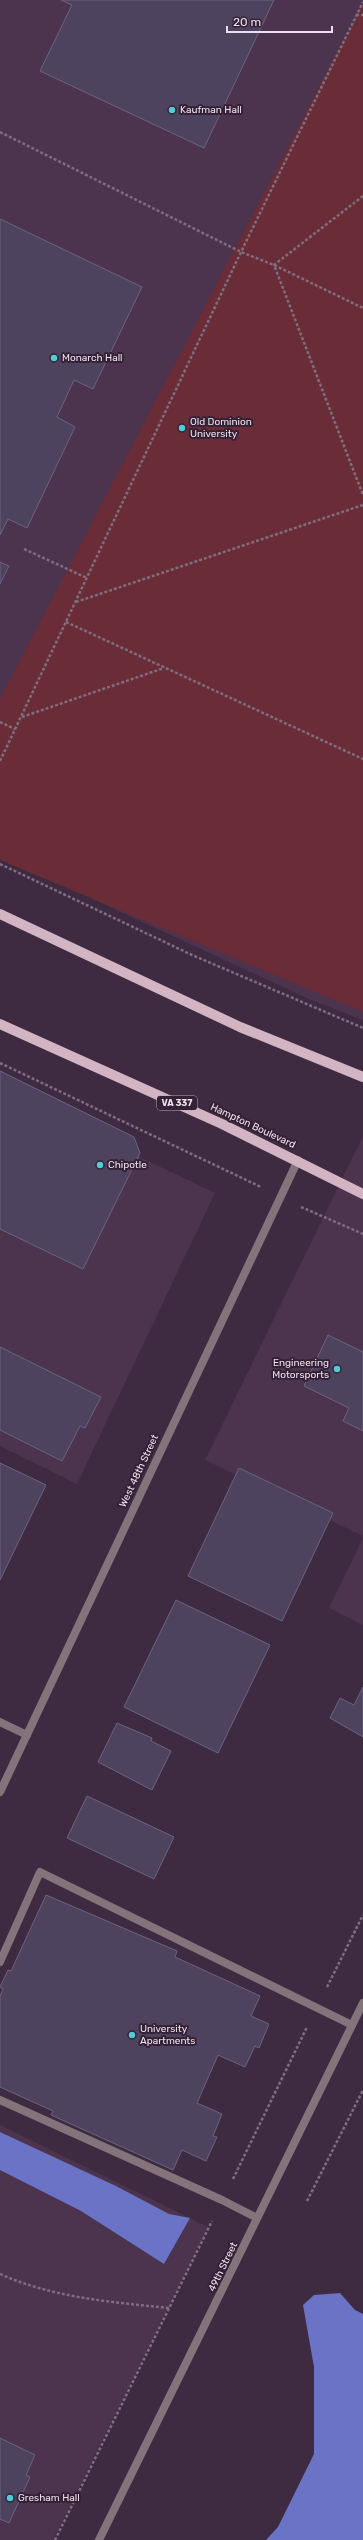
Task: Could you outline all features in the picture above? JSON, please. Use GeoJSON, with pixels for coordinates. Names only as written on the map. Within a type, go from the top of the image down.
{"type":"FeatureCollection","features":[{"type":"Feature","properties":{"kind":"main road"},"geometry":{"type":"LineString","coordinates":[[0,914],[240,1027],[363,1077]]}},
{"type":"Feature","properties":{"kind":"main road","name":"Hampton Boulevard"},"geometry":{"type":"LineString","coordinates":[[0,1024],[298,1160],[363,1194]]}},
{"type":"Feature","properties":{"kind":"street","name":"West 48th Street"},"geometry":{"type":"LineString","coordinates":[[0,1792],[298,1160]]}},
{"type":"Feature","properties":{"kind":"street"},"geometry":{"type":"LineString","coordinates":[[0,1722],[27,1735]]}},
{"type":"Feature","properties":{"kind":"street"},"geometry":{"type":"LineString","coordinates":[[0,1962],[40,1872],[352,2025]]}},
{"type":"Feature","properties":{"kind":"street","name":"49th Street"},"geometry":{"type":"LineString","coordinates":[[99,2540],[363,2003]]}},
{"type":"Feature","properties":{"kind":"street"},"geometry":{"type":"LineString","coordinates":[[0,2100],[222,2200],[257,2218]]}},
{"type":"Feature","properties":{"kind":"path"},"geometry":{"type":"LineString","coordinates":[[0,762],[241,252],[363,2]]}},
{"type":"Feature","properties":{"kind":"path"},"geometry":{"type":"LineString","coordinates":[[356,15],[363,15]]}},
{"type":"Feature","properties":{"kind":"path"},"geometry":{"type":"LineString","coordinates":[[0,132],[241,252],[274,265],[363,308]]}},
{"type":"Feature","properties":{"kind":"path"},"geometry":{"type":"LineString","coordinates":[[274,265],[363,196]]}},
{"type":"Feature","properties":{"kind":"path"},"geometry":{"type":"LineString","coordinates":[[274,265],[363,495]]}},
{"type":"Feature","properties":{"kind":"path"},"geometry":{"type":"LineString","coordinates":[[76,602],[363,505]]}},
{"type":"Feature","properties":{"kind":"path"},"geometry":{"type":"LineString","coordinates":[[24,549],[87,578]]}},
{"type":"Feature","properties":{"kind":"path"},"geometry":{"type":"LineString","coordinates":[[66,622],[363,759]]}},
{"type":"Feature","properties":{"kind":"path"},"geometry":{"type":"LineString","coordinates":[[21,717],[165,668]]}},
{"type":"Feature","properties":{"kind":"path"},"geometry":{"type":"LineString","coordinates":[[0,722],[15,729]]}},
{"type":"Feature","properties":{"kind":"path"},"geometry":{"type":"LineString","coordinates":[[0,864],[192,954],[363,1028]]}},
{"type":"Feature","properties":{"kind":"path"},"geometry":{"type":"LineString","coordinates":[[0,1062],[363,1234]]}},
{"type":"Feature","properties":{"kind":"path"},"geometry":{"type":"LineString","coordinates":[[55,2540],[363,1915]]}},
{"type":"Feature","properties":{"kind":"path"},"geometry":{"type":"LineString","coordinates":[[307,2201],[363,2090]]}},
{"type":"Feature","properties":{"kind":"path"},"geometry":{"type":"LineString","coordinates":[[0,2274],[54,2293],[169,2308]]}},
{"type":"Feature","properties":{"kind":"shaded area","name":"Old Dominion University"},"geometry":{"type":"Polygon","coordinates":[[[0,0],[363,0],[363,1020],[309,999],[0,856],[0,0]]]}},
{"type":"Feature","properties":{"kind":"shaded area","name":"Old Dominion University"},"geometry":{"type":"Polygon","coordinates":[[[363,3],[363,1012],[0,860],[0,699],[363,3]]]}},
{"type":"Feature","properties":{"kind":"shaded area"},"geometry":{"type":"Polygon","coordinates":[[[0,1090],[215,1193],[77,1484],[0,1446],[0,1090]]]}},
{"type":"Feature","properties":{"kind":"shaded area"},"geometry":{"type":"Polygon","coordinates":[[[363,1136],[363,1536],[205,1460],[363,1136]]]}},
{"type":"Feature","properties":{"kind":"shaded area"},"geometry":{"type":"Polygon","coordinates":[[[363,1538],[363,1625],[329,1608],[363,1538]]]}},
{"type":"Feature","properties":{"kind":"shaded area"},"geometry":{"type":"Polygon","coordinates":[[[0,2125],[208,2227],[53,2540],[0,2540],[0,2125]]]}},
{"type":"Feature","properties":{"kind":"water"},"geometry":{"type":"Polygon","coordinates":[[[0,2132],[116,2186],[169,2214],[190,2218],[164,2264],[81,2211],[0,2170],[0,2132]]]}},
{"type":"Feature","properties":{"kind":"water"},"geometry":{"type":"Polygon","coordinates":[[[340,2293],[355,2310],[363,2314],[363,2540],[266,2540],[278,2527],[314,2454],[314,2367],[303,2305],[314,2295],[340,2293]]]}},
{"type":"Feature","properties":{"kind":"building","name":"Kaufman Hall"},"geometry":{"type":"Polygon","coordinates":[[[61,0],[274,0],[204,148],[40,71],[72,5],[61,0]]]}},
{"type":"Feature","properties":{"kind":"building","name":"Monarch Hall"},"geometry":{"type":"Polygon","coordinates":[[[0,219],[142,287],[93,389],[74,380],[57,417],[75,427],[27,528],[8,519],[0,535],[0,219]]]}},
{"type":"Feature","properties":{"kind":"building"},"geometry":{"type":"Polygon","coordinates":[[[0,562],[9,566],[0,584],[0,562]]]}},
{"type":"Feature","properties":{"kind":"building"},"geometry":{"type":"Polygon","coordinates":[[[0,1071],[134,1137],[140,1153],[83,1269],[0,1229],[0,1071]]]}},
{"type":"Feature","properties":{"kind":"building","name":"Engineering Motorsports"},"geometry":{"type":"Polygon","coordinates":[[[328,1335],[363,1352],[363,1431],[343,1421],[349,1408],[304,1386],[328,1335]]]}},
{"type":"Feature","properties":{"kind":"building"},"geometry":{"type":"Polygon","coordinates":[[[0,1347],[101,1397],[85,1428],[80,1426],[62,1461],[0,1430],[0,1347]]]}},
{"type":"Feature","properties":{"kind":"building"},"geometry":{"type":"Polygon","coordinates":[[[0,1463],[46,1485],[0,1580],[0,1463]]]}},
{"type":"Feature","properties":{"kind":"building"},"geometry":{"type":"Polygon","coordinates":[[[239,1468],[333,1513],[282,1621],[188,1576],[239,1468]]]}},
{"type":"Feature","properties":{"kind":"building"},"geometry":{"type":"Polygon","coordinates":[[[176,1600],[270,1645],[218,1753],[124,1707],[176,1600]]]}},
{"type":"Feature","properties":{"kind":"building"},"geometry":{"type":"Polygon","coordinates":[[[363,1687],[363,1737],[330,1718],[340,1698],[354,1705],[363,1687]]]}},
{"type":"Feature","properties":{"kind":"building"},"geometry":{"type":"Polygon","coordinates":[[[117,1723],[152,1738],[151,1741],[171,1751],[152,1790],[98,1762],[117,1723]]]}},
{"type":"Feature","properties":{"kind":"building"},"geometry":{"type":"Polygon","coordinates":[[[87,1796],[174,1837],[154,1879],[67,1838],[87,1796]]]}},
{"type":"Feature","properties":{"kind":"building","name":"University Apartments"},"geometry":{"type":"Polygon","coordinates":[[[46,1895],[177,1951],[175,1957],[260,1996],[251,2016],[269,2024],[259,2048],[255,2046],[245,2067],[218,2055],[197,2103],[222,2114],[213,2136],[217,2137],[206,2161],[182,2150],[173,2170],[51,2115],[53,2111],[0,2087],[0,1996],[3,1989],[0,1987],[8,1970],[11,1971],[46,1895]]]}},
{"type":"Feature","properties":{"kind":"building","name":"Gresham Hall"},"geometry":{"type":"Polygon","coordinates":[[[0,2438],[35,2455],[26,2475],[30,2477],[9,2523],[0,2519],[0,2438]]]}},
{"type":"Feature","properties":{"kind":"place","name":"Kaufman Hall"},"geometry":{"type":"Point","coordinates":[172,110]}},
{"type":"Feature","properties":{"kind":"place","name":"Monarch Hall"},"geometry":{"type":"Point","coordinates":[54,358]}},
{"type":"Feature","properties":{"kind":"place","name":"Old Dominion University"},"geometry":{"type":"Point","coordinates":[182,428]}},
{"type":"Feature","properties":{"kind":"place","name":"Chipotle"},"geometry":{"type":"Point","coordinates":[100,1165]}},
{"type":"Feature","properties":{"kind":"place","name":"Engineering Motorsports"},"geometry":{"type":"Point","coordinates":[337,1369]}},
{"type":"Feature","properties":{"kind":"place","name":"University Apartments"},"geometry":{"type":"Point","coordinates":[132,2035]}},
{"type":"Feature","properties":{"kind":"place","name":"Gresham Hall"},"geometry":{"type":"Point","coordinates":[10,2498]}}]}
